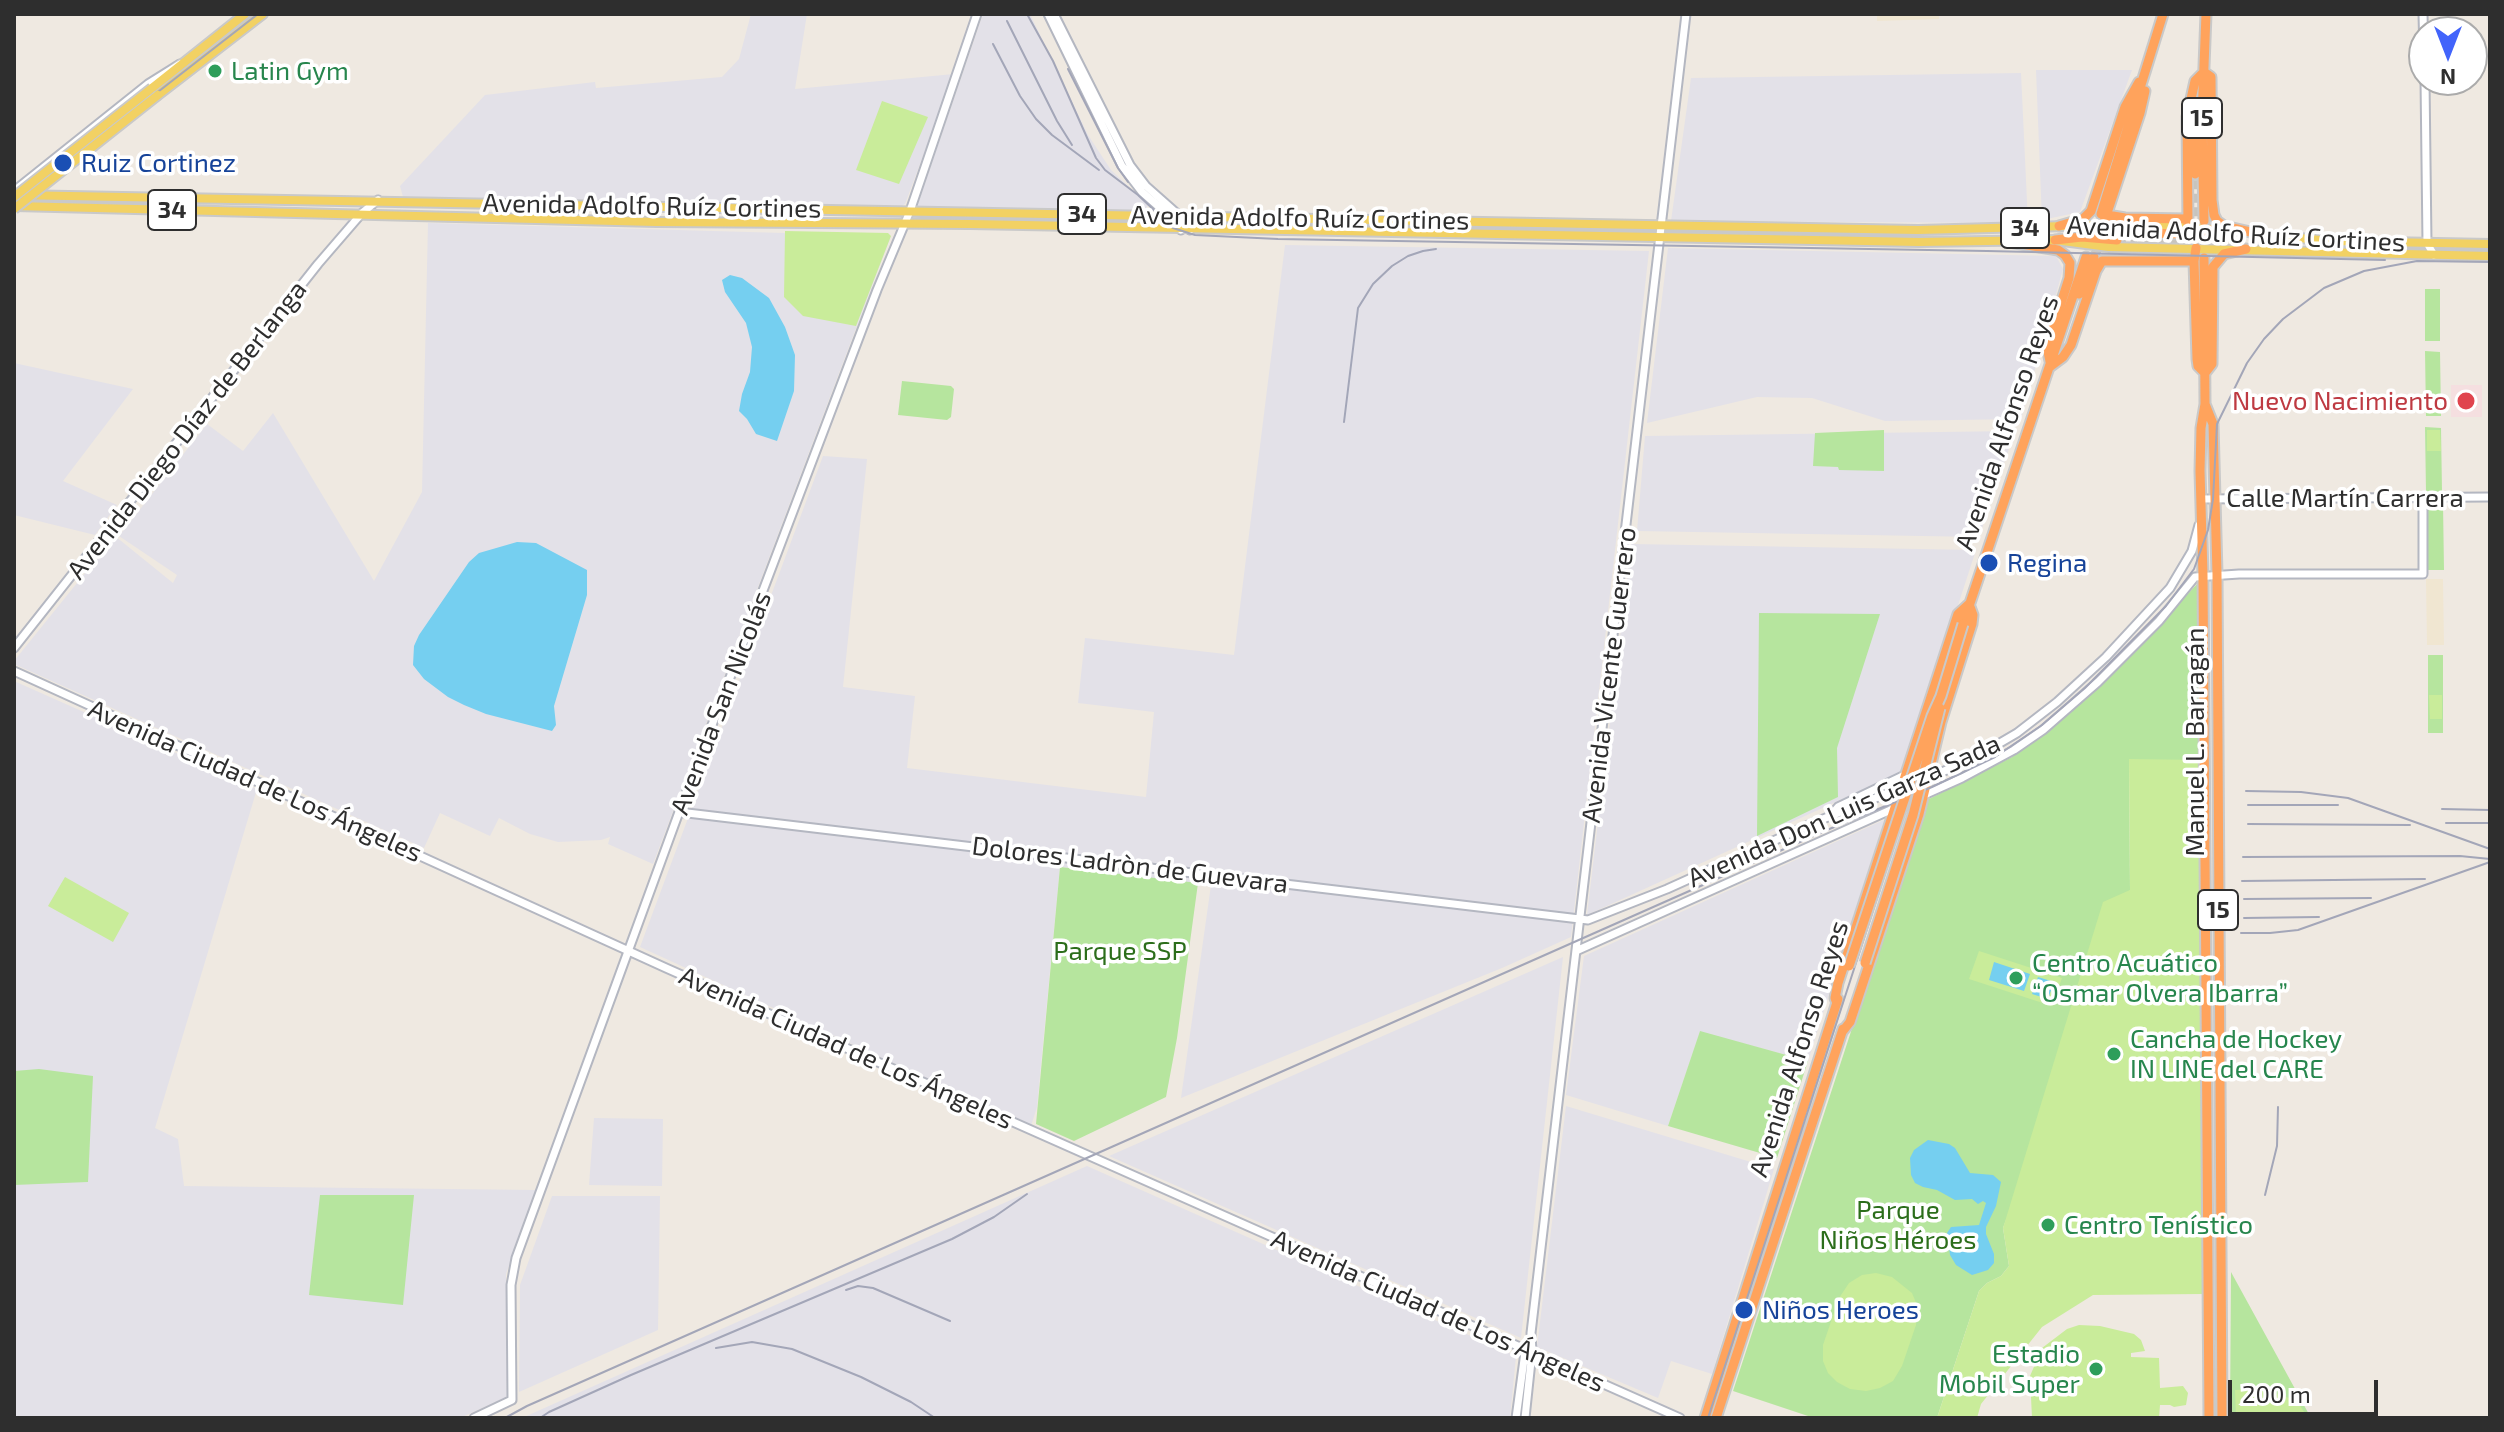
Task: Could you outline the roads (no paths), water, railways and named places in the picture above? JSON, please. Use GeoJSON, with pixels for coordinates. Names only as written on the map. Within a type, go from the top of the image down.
{"type":"FeatureCollection","features":[{"type":"Feature","properties":{"kind":"highway"},"geometry":{"type":"LineString","coordinates":[[2163,14],[2146,73],[2140,113],[2104,218],[2188,223],[2187,117],[2195,81],[2204,72],[2211,77],[2214,215],[2224,226],[2259,234]]}},
{"type":"Feature","properties":{"kind":"highway","name":"15"},"geometry":{"type":"LineString","coordinates":[[2203,14],[2204,221]]}},
{"type":"Feature","properties":{"kind":"highway"},"geometry":{"type":"LineString","coordinates":[[2059,226],[2089,215],[2125,107],[2146,73]]}},
{"type":"Feature","properties":{"kind":"highway"},"geometry":{"type":"LineString","coordinates":[[2195,174],[2196,134],[2202,118]]}},
{"type":"Feature","properties":{"kind":"highway"},"geometry":{"type":"LineString","coordinates":[[2141,233],[2188,234],[2213,230]]}},
{"type":"Feature","properties":{"kind":"highway"},"geometry":{"type":"LineString","coordinates":[[2055,240],[2082,237],[2117,240]]}},
{"type":"Feature","properties":{"kind":"highway"},"geometry":{"type":"LineString","coordinates":[[2009,242],[2058,250],[2070,263],[2069,278],[2047,347],[2051,366],[2063,357],[2071,345],[2102,261],[2199,260]]}},
{"type":"Feature","properties":{"kind":"highway"},"geometry":{"type":"LineString","coordinates":[[2196,248],[2199,260],[2197,359],[2198,366],[2205,373],[2212,364],[2213,267],[2224,254],[2246,249]]}},
{"type":"Feature","properties":{"kind":"highway","name":"Avenida Alfonso Reyes"},"geometry":{"type":"LineString","coordinates":[[1705,1418],[1849,966],[1969,604],[2073,299],[2082,290],[2090,257]]}},
{"type":"Feature","properties":{"kind":"highway","name":"Manuel L. Barragán"},"geometry":{"type":"LineString","coordinates":[[2205,373],[2201,428],[2201,519],[2209,1418]]}},
{"type":"Feature","properties":{"kind":"highway","name":"Manuel L. Barragán"},"geometry":{"type":"LineString","coordinates":[[2205,404],[2213,424],[2216,499],[2222,1418]]}},
{"type":"Feature","properties":{"kind":"highway"},"geometry":{"type":"LineString","coordinates":[[1837,1003],[1838,983],[1958,614],[1969,604],[1972,624],[1936,742],[1924,794],[1850,1022],[1842,1032]]}},
{"type":"Feature","properties":{"kind":"highway","name":"Avenida Alfonso Reyes"},"geometry":{"type":"LineString","coordinates":[[1716,1416],[1913,815],[1941,696]]}},
{"type":"Feature","properties":{"kind":"highway"},"geometry":{"type":"LineString","coordinates":[[1916,748],[1936,742]]}},
{"type":"Feature","properties":{"kind":"highway"},"geometry":{"type":"LineString","coordinates":[[2204,768],[2208,782],[2209,841],[2217,854]]}},
{"type":"Feature","properties":{"kind":"highway"},"geometry":{"type":"LineString","coordinates":[[1908,771],[1928,779]]}},
{"type":"Feature","properties":{"kind":"highway"},"geometry":{"type":"LineString","coordinates":[[1902,787],[1924,794]]}},
{"type":"Feature","properties":{"kind":"highway"},"geometry":{"type":"LineString","coordinates":[[1761,1242],[1779,1226]]}},
{"type":"Feature","properties":{"kind":"main road"},"geometry":{"type":"LineString","coordinates":[[16,209],[155,91],[182,63],[245,14]]}},
{"type":"Feature","properties":{"kind":"main road"},"geometry":{"type":"LineString","coordinates":[[14,194],[155,91],[182,78],[263,14]]}},
{"type":"Feature","properties":{"kind":"main road","name":"Avenida Adolfo Ruíz Cortines"},"geometry":{"type":"LineString","coordinates":[[14,194],[1918,230],[2059,226],[2104,218]]}},
{"type":"Feature","properties":{"kind":"main road","name":"Avenida Adolfo Ruíz Cortines"},"geometry":{"type":"LineString","coordinates":[[16,209],[1233,231],[2009,242],[2055,240],[2109,247],[2490,256]]}},
{"type":"Feature","properties":{"kind":"main road"},"geometry":{"type":"LineString","coordinates":[[1100,227],[1104,221],[1102,214]]}},
{"type":"Feature","properties":{"kind":"main road"},"geometry":{"type":"LineString","coordinates":[[1231,217],[1228,227],[1233,231]]}},
{"type":"Feature","properties":{"kind":"main road","name":"Avenida Adolfo Ruíz Cortines"},"geometry":{"type":"LineString","coordinates":[[2188,223],[2213,230],[2331,241],[2490,244]]}},
{"type":"Feature","properties":{"kind":"street","name":"Avenida San Nicolás"},"geometry":{"type":"LineString","coordinates":[[474,1418],[512,1400],[511,1285],[516,1258],[679,812],[877,290],[910,211],[977,14]]}},
{"type":"Feature","properties":{"kind":"street"},"geometry":{"type":"LineString","coordinates":[[1051,14],[1122,166],[1142,192],[1185,230]]}},
{"type":"Feature","properties":{"kind":"street"},"geometry":{"type":"LineString","coordinates":[[1051,14],[1134,172],[1151,192],[1181,217],[1185,230]]}},
{"type":"Feature","properties":{"kind":"street","name":"Avenida Vicente Guerrero"},"geometry":{"type":"LineString","coordinates":[[1516,1418],[1530,1335],[1686,14]]}},
{"type":"Feature","properties":{"kind":"street"},"geometry":{"type":"LineString","coordinates":[[14,194],[39,170],[148,84],[182,63]]}},
{"type":"Feature","properties":{"kind":"street"},"geometry":{"type":"LineString","coordinates":[[16,209],[176,86],[182,78]]}},
{"type":"Feature","properties":{"kind":"street"},"geometry":{"type":"LineString","coordinates":[[2425,96],[2427,243],[2434,255]]}},
{"type":"Feature","properties":{"kind":"street"},"geometry":{"type":"LineString","coordinates":[[39,170],[38,184],[46,187]]}},
{"type":"Feature","properties":{"kind":"street","name":"Avenida Diego Díaz de Berlanga"},"geometry":{"type":"LineString","coordinates":[[362,213],[365,200]]}},
{"type":"Feature","properties":{"kind":"street","name":"Avenida Diego Díaz de Berlanga"},"geometry":{"type":"LineString","coordinates":[[14,648],[318,264],[362,213],[378,200]]}},
{"type":"Feature","properties":{"kind":"street","name":"Calle Martín Carrera"},"geometry":{"type":"LineString","coordinates":[[2201,499],[2490,497]]}},
{"type":"Feature","properties":{"kind":"street"},"geometry":{"type":"LineString","coordinates":[[2203,575],[2423,574],[2423,498]]}},
{"type":"Feature","properties":{"kind":"street","name":"Avenida Don Luis Garza Sada"},"geometry":{"type":"LineString","coordinates":[[1580,919],[1600,917],[1831,816],[1928,779],[1976,757],[2017,733],[2057,702],[2106,657],[2170,588],[2192,551],[2201,519]]}},
{"type":"Feature","properties":{"kind":"street","name":"Avenida Don Luis Garza Sada"},"geometry":{"type":"LineString","coordinates":[[1576,951],[1985,766],[2043,730],[2083,696],[2170,609],[2193,578],[2203,575]]}},
{"type":"Feature","properties":{"kind":"street","name":"Avenida Ciudad de Los Ángeles"},"geometry":{"type":"LineString","coordinates":[[14,671],[628,950],[1680,1418]]}},
{"type":"Feature","properties":{"kind":"street"},"geometry":{"type":"LineString","coordinates":[[1831,816],[1838,807],[1908,771]]}},
{"type":"Feature","properties":{"kind":"street","name":"Dolores Ladròn de Guevara"},"geometry":{"type":"LineString","coordinates":[[679,812],[1580,919]]}},
{"type":"Feature","properties":{"kind":"street"},"geometry":{"type":"LineString","coordinates":[[1727,863],[1737,880]]}},
{"type":"Feature","properties":{"kind":"street","name":"Avenida Vicente Guerrero"},"geometry":{"type":"LineString","coordinates":[[1525,1418],[1530,1370],[1528,1350]]}},
{"type":"Feature","properties":{"kind":"street"},"geometry":{"type":"LineString","coordinates":[[1530,1370],[1542,1361],[1553,1361]]}},
{"type":"Feature","properties":{"kind":"water"},"geometry":{"type":"Polygon","coordinates":[[[730,275],[742,278],[769,298],[785,327],[795,355],[794,391],[777,441],[756,434],[739,411],[750,372],[752,347],[746,323],[725,292],[722,280],[730,275]]]}},
{"type":"Feature","properties":{"kind":"water"},"geometry":{"type":"Polygon","coordinates":[[[517,542],[536,543],[587,570],[587,595],[554,706],[556,725],[552,731],[464,705],[424,679],[413,665],[414,646],[419,635],[469,562],[479,553],[517,542]]]}},
{"type":"Feature","properties":{"kind":"water"},"geometry":{"type":"Polygon","coordinates":[[[1994,962],[2030,974],[2024,991],[1989,980],[1994,962]]]}},
{"type":"Feature","properties":{"kind":"water"},"geometry":{"type":"Polygon","coordinates":[[[2038,977],[2054,982],[2048,999],[2032,994],[2038,977]]]}},
{"type":"Feature","properties":{"kind":"water"},"geometry":{"type":"Polygon","coordinates":[[[1928,1140],[1955,1148],[1970,1173],[1993,1175],[2001,1182],[1996,1206],[1986,1227],[1994,1254],[1994,1263],[1988,1270],[1972,1275],[1956,1265],[1950,1255],[1947,1233],[1951,1227],[1979,1225],[1986,1203],[1978,1204],[1972,1199],[1955,1200],[1915,1183],[1911,1175],[1910,1158],[1914,1150],[1928,1140]]]}},
{"type":"Feature","properties":{"kind":"tunnel"},"geometry":{"type":"LineString","coordinates":[[2117,240],[2184,239],[2190,236],[2195,223],[2195,174]]}},
{"type":"Feature","properties":{"kind":"tunnel"},"geometry":{"type":"LineString","coordinates":[[2094,257],[2108,236],[2141,233]]}},
{"type":"Feature","properties":{"kind":"railway"},"geometry":{"type":"LineString","coordinates":[[14,204],[258,14]]}},
{"type":"Feature","properties":{"kind":"railway"},"geometry":{"type":"LineString","coordinates":[[1027,14],[1053,61],[1096,158],[1105,170],[1173,228],[1195,235],[2385,260]]}},
{"type":"Feature","properties":{"kind":"railway"},"geometry":{"type":"LineString","coordinates":[[1007,21],[1072,145]]}},
{"type":"Feature","properties":{"kind":"railway"},"geometry":{"type":"LineString","coordinates":[[993,44],[1020,96],[1036,119],[1099,170]]}},
{"type":"Feature","properties":{"kind":"railway"},"geometry":{"type":"LineString","coordinates":[[1068,69],[1128,182]]}},
{"type":"Feature","properties":{"kind":"railway"},"geometry":{"type":"LineString","coordinates":[[1344,422],[1358,308],[1373,284],[1392,266],[1408,256],[1436,249]]}},
{"type":"Feature","properties":{"kind":"railway"},"geometry":{"type":"LineString","coordinates":[[505,1418],[1995,757],[2042,725],[2085,688],[2166,606],[2194,569],[2208,530],[2213,499],[2217,424],[2247,363],[2283,319],[2324,288],[2364,271],[2417,261],[2490,262]]}},
{"type":"Feature","properties":{"kind":"railway"},"geometry":{"type":"LineString","coordinates":[[2246,791],[2301,792],[2348,798],[2490,849]]}},
{"type":"Feature","properties":{"kind":"railway"},"geometry":{"type":"LineString","coordinates":[[2248,805],[2338,805]]}},
{"type":"Feature","properties":{"kind":"railway"},"geometry":{"type":"LineString","coordinates":[[2442,809],[2490,810]]}},
{"type":"Feature","properties":{"kind":"railway"},"geometry":{"type":"LineString","coordinates":[[2446,823],[2490,823]]}},
{"type":"Feature","properties":{"kind":"railway"},"geometry":{"type":"LineString","coordinates":[[2248,824],[2410,825]]}},
{"type":"Feature","properties":{"kind":"railway"},"geometry":{"type":"LineString","coordinates":[[1708,1418],[1894,846]]}},
{"type":"Feature","properties":{"kind":"railway"},"geometry":{"type":"LineString","coordinates":[[2243,857],[2460,856],[2490,859]]}},
{"type":"Feature","properties":{"kind":"railway"},"geometry":{"type":"LineString","coordinates":[[2241,933],[2298,930],[2490,862]]}},
{"type":"Feature","properties":{"kind":"railway"},"geometry":{"type":"LineString","coordinates":[[2242,881],[2425,879]]}},
{"type":"Feature","properties":{"kind":"railway"},"geometry":{"type":"LineString","coordinates":[[2244,899],[2371,898]]}},
{"type":"Feature","properties":{"kind":"railway"},"geometry":{"type":"LineString","coordinates":[[2244,918],[2319,917]]}},
{"type":"Feature","properties":{"kind":"railway"},"geometry":{"type":"LineString","coordinates":[[2265,1195],[2277,1146],[2278,1107]]}},
{"type":"Feature","properties":{"kind":"railway"},"geometry":{"type":"LineString","coordinates":[[540,1418],[631,1375],[952,1239],[994,1217],[1027,1194]]}},
{"type":"Feature","properties":{"kind":"railway"},"geometry":{"type":"LineString","coordinates":[[846,1290],[858,1286],[873,1288],[950,1321]]}},
{"type":"Feature","properties":{"kind":"railway"},"geometry":{"type":"LineString","coordinates":[[716,1348],[752,1342],[792,1349],[861,1377],[935,1418]]}},
{"type":"Feature","properties":{"kind":"place","name":"Latin Gym"},"geometry":{"type":"Point","coordinates":[215,71]}},
{"type":"Feature","properties":{"kind":"place","name":"Ruiz Cortinez"},"geometry":{"type":"Point","coordinates":[63,163]}},
{"type":"Feature","properties":{"kind":"place","name":"Nuevo Nacimiento"},"geometry":{"type":"Point","coordinates":[2466,401]}},
{"type":"Feature","properties":{"kind":"place","name":"Regina"},"geometry":{"type":"Point","coordinates":[1989,563]}},
{"type":"Feature","properties":{"kind":"place","name":"Centro Acuático “Osmar Olvera Ibarra”"},"geometry":{"type":"Point","coordinates":[2016,978]}},
{"type":"Feature","properties":{"kind":"place","name":"Cancha de Hockey IN LINE del CARE"},"geometry":{"type":"Point","coordinates":[2114,1054]}},
{"type":"Feature","properties":{"kind":"place","name":"Centro Tenístico"},"geometry":{"type":"Point","coordinates":[2048,1225]}},
{"type":"Feature","properties":{"kind":"place","name":"Niños Heroes"},"geometry":{"type":"Point","coordinates":[1744,1310]}},
{"type":"Feature","properties":{"kind":"place","name":"Estadio Mobil Super"},"geometry":{"type":"Point","coordinates":[2096,1369]}},
{"type":"Feature","properties":{"kind":"park label","name":"Parque SSP"},"geometry":{"type":"Point","coordinates":[1120,951]}},
{"type":"Feature","properties":{"kind":"park label","name":"Parque Niños Héroes"},"geometry":{"type":"Point","coordinates":[1898,1225]}}]}
